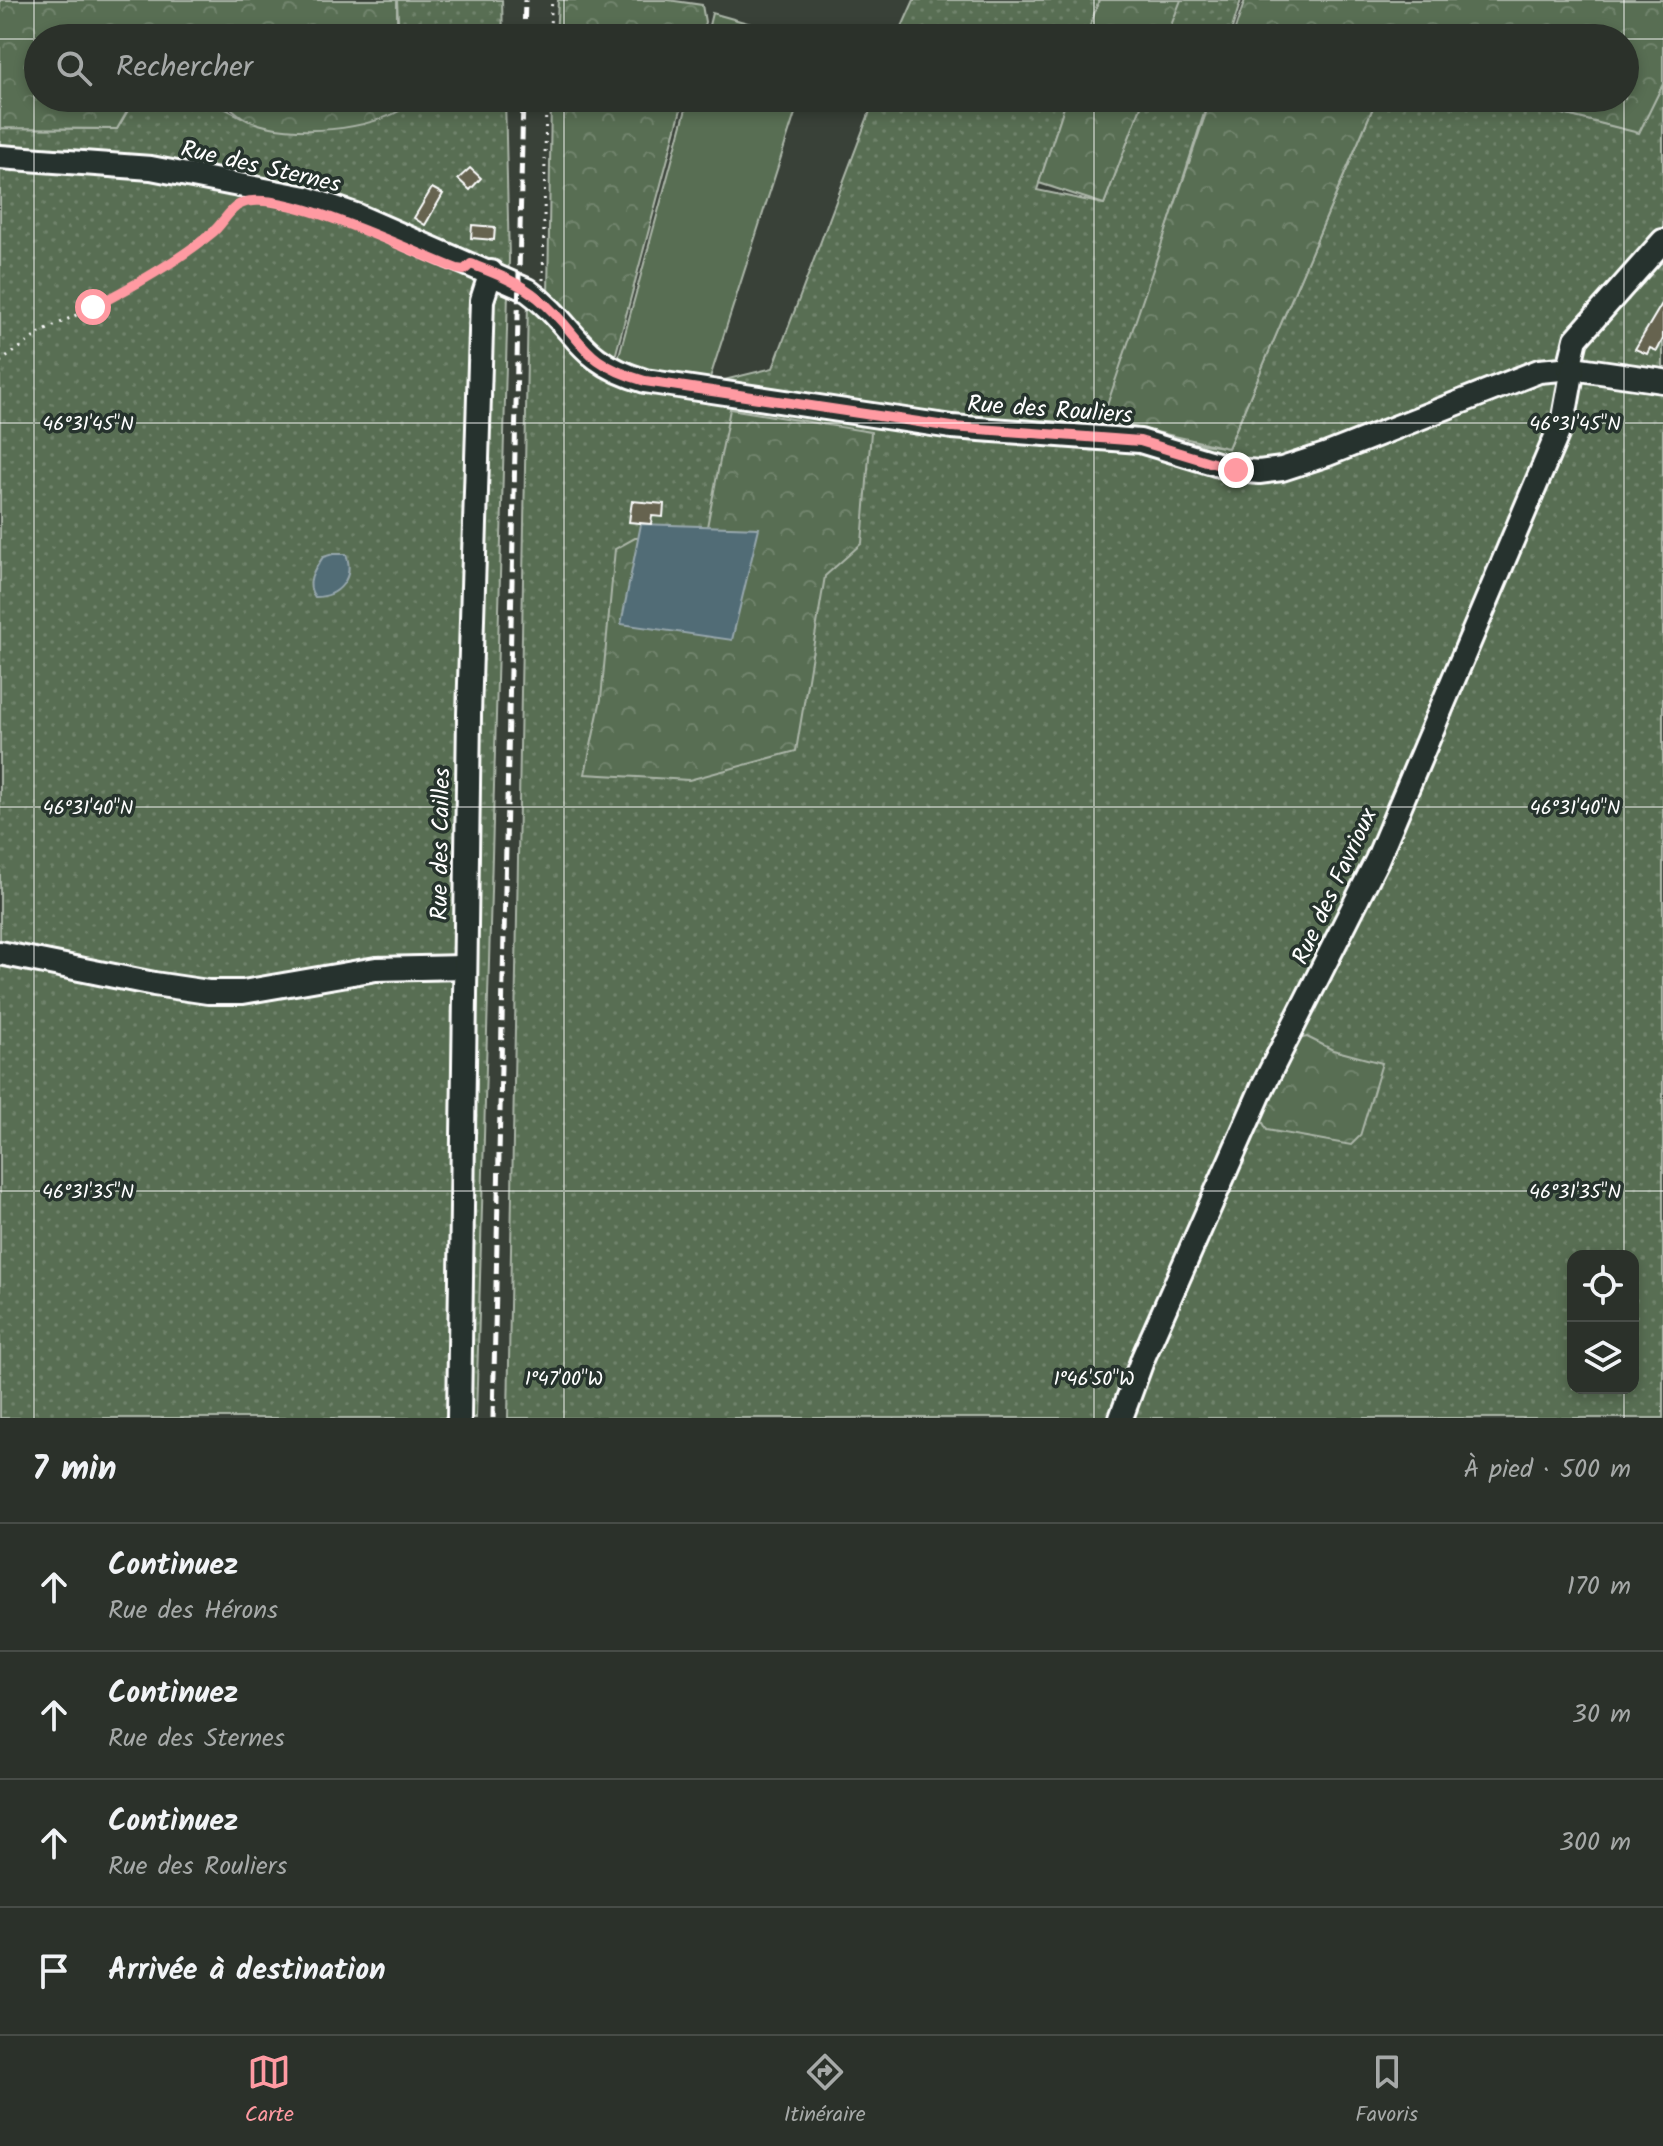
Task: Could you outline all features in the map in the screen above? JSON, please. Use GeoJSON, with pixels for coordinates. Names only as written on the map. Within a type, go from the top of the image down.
{"type":"FeatureCollection","features":[{"type":"Feature","properties":{"kind":"street","name":"Rue des Sternes"},"geometry":{"type":"LineString","coordinates":[[0,157],[135,166],[252,185],[358,216],[491,272],[540,300]]}},
{"type":"Feature","properties":{"kind":"street","name":"Rue des Favrioux"},"geometry":{"type":"LineString","coordinates":[[1121,1418],[1143,1358],[1263,1086],[1377,860],[1407,792],[1564,418],[1576,339],[1663,241]]}},
{"type":"Feature","properties":{"kind":"street","name":"Rue des Cailles"},"geometry":{"type":"LineString","coordinates":[[459,1418],[464,967],[482,300],[491,272]]}},
{"type":"Feature","properties":{"kind":"street","name":"Rue des Rouliers"},"geometry":{"type":"LineString","coordinates":[[540,300],[586,353],[608,368],[645,381],[938,426],[1126,429],[1236,470],[1282,469],[1520,377],[1571,368],[1663,381]]}},
{"type":"Feature","properties":{"kind":"street"},"geometry":{"type":"LineString","coordinates":[[0,953],[208,992],[243,992],[376,969],[464,967]]}},
{"type":"Feature","properties":{"kind":"path"},"geometry":{"type":"LineString","coordinates":[[550,24],[552,0]]}},
{"type":"Feature","properties":{"kind":"path"},"geometry":{"type":"LineString","coordinates":[[540,300],[546,112]]}},
{"type":"Feature","properties":{"kind":"path"},"geometry":{"type":"LineString","coordinates":[[0,362],[40,333],[138,284],[212,233],[237,205],[246,201]]}},
{"type":"Feature","properties":{"kind":"green space"},"geometry":{"type":"Polygon","coordinates":[[[0,0],[397,0],[397,24],[24,24],[24,112],[127,112],[117,129],[0,128],[0,0]]]}},
{"type":"Feature","properties":{"kind":"green space"},"geometry":{"type":"Polygon","coordinates":[[[397,0],[502,0],[503,24],[398,24],[397,0]]]}},
{"type":"Feature","properties":{"kind":"green space"},"geometry":{"type":"Polygon","coordinates":[[[558,0],[668,0],[702,5],[705,22],[704,24],[557,24],[558,0]]]}},
{"type":"Feature","properties":{"kind":"green space"},"geometry":{"type":"Polygon","coordinates":[[[914,0],[1099,0],[1091,24],[903,24],[914,0]]]}},
{"type":"Feature","properties":{"kind":"green space"},"geometry":{"type":"Polygon","coordinates":[[[1099,0],[1181,0],[1172,24],[1091,24],[1099,0]]]}},
{"type":"Feature","properties":{"kind":"green space"},"geometry":{"type":"Polygon","coordinates":[[[1180,0],[1241,0],[1233,24],[1171,24],[1180,0]]]}},
{"type":"Feature","properties":{"kind":"green space"},"geometry":{"type":"Polygon","coordinates":[[[1245,0],[1663,0],[1663,84],[1639,133],[1555,112],[1639,112],[1639,24],[1237,24],[1245,0]]]}},
{"type":"Feature","properties":{"kind":"green space"},"geometry":{"type":"Polygon","coordinates":[[[712,13],[751,24],[709,24],[712,13]]]}},
{"type":"Feature","properties":{"kind":"green space"},"geometry":{"type":"Polygon","coordinates":[[[1663,84],[1663,1418],[508,1418],[528,301],[617,363],[708,384],[773,368],[870,112],[1062,112],[1037,190],[1104,204],[1139,112],[1205,112],[1103,428],[1228,448],[1371,112],[1555,112],[1638,132],[1663,84]]]}},
{"type":"Feature","properties":{"kind":"green space"},"geometry":{"type":"Polygon","coordinates":[[[127,112],[232,112],[249,121],[311,112],[505,112],[509,259],[476,1418],[0,1418],[0,128],[117,129],[127,112]]]}},
{"type":"Feature","properties":{"kind":"green space"},"geometry":{"type":"Polygon","coordinates":[[[236,112],[397,112],[354,126],[309,130],[267,126],[236,112]]]}},
{"type":"Feature","properties":{"kind":"green space"},"geometry":{"type":"Polygon","coordinates":[[[551,112],[680,112],[615,357],[592,344],[548,297],[551,112]]]}},
{"type":"Feature","properties":{"kind":"green space"},"geometry":{"type":"Polygon","coordinates":[[[685,112],[795,112],[708,384],[646,374],[617,363],[685,112]]]}},
{"type":"Feature","properties":{"kind":"green space"},"geometry":{"type":"Polygon","coordinates":[[[1062,112],[1139,112],[1104,204],[1039,183],[1062,112]]]}},
{"type":"Feature","properties":{"kind":"green space"},"geometry":{"type":"Polygon","coordinates":[[[1206,112],[1371,112],[1228,448],[1102,420],[1206,112]]]}},
{"type":"Feature","properties":{"kind":"green space"},"geometry":{"type":"Polygon","coordinates":[[[730,409],[871,432],[862,543],[825,576],[796,751],[689,780],[585,774],[601,699],[615,549],[635,538],[705,537],[730,409]]]}},
{"type":"Feature","properties":{"kind":"green space"},"geometry":{"type":"Polygon","coordinates":[[[1307,1037],[1333,1050],[1382,1063],[1360,1136],[1351,1145],[1267,1130],[1261,1119],[1298,1039],[1307,1037]]]}},
{"type":"Feature","properties":{"kind":"water"},"geometry":{"type":"Polygon","coordinates":[[[641,524],[759,528],[732,640],[621,624],[641,524]]]}},
{"type":"Feature","properties":{"kind":"water"},"geometry":{"type":"Polygon","coordinates":[[[346,554],[346,578],[338,590],[315,597],[310,587],[312,577],[323,557],[346,554]]]}},
{"type":"Feature","properties":{"kind":"building"},"geometry":{"type":"Polygon","coordinates":[[[470,168],[481,178],[470,190],[458,179],[470,168]]]}},
{"type":"Feature","properties":{"kind":"building"},"geometry":{"type":"Polygon","coordinates":[[[432,188],[443,194],[425,225],[414,218],[432,188]]]}},
{"type":"Feature","properties":{"kind":"building"},"geometry":{"type":"Polygon","coordinates":[[[472,225],[495,227],[494,240],[471,238],[472,225]]]}},
{"type":"Feature","properties":{"kind":"building"},"geometry":{"type":"Polygon","coordinates":[[[1663,302],[1663,339],[1657,351],[1650,348],[1647,354],[1635,349],[1663,302]]]}},
{"type":"Feature","properties":{"kind":"building"},"geometry":{"type":"Polygon","coordinates":[[[632,501],[664,504],[663,517],[652,516],[651,524],[629,522],[632,501]]]}},
{"type":"Feature","properties":{"kind":"railway"},"geometry":{"type":"LineString","coordinates":[[524,24],[525,0]]}},
{"type":"Feature","properties":{"kind":"railway"},"geometry":{"type":"LineString","coordinates":[[493,1418],[523,112]]}},
{"type":"Feature","properties":{"kind":"route"},"geometry":{"type":"LineString","coordinates":[[93,307],[138,284],[212,233],[237,205],[246,201],[277,203],[357,228],[457,269],[464,270],[471,264],[508,280],[540,300],[586,353],[627,376],[868,417],[952,427],[1140,441],[1236,470]]}}]}
